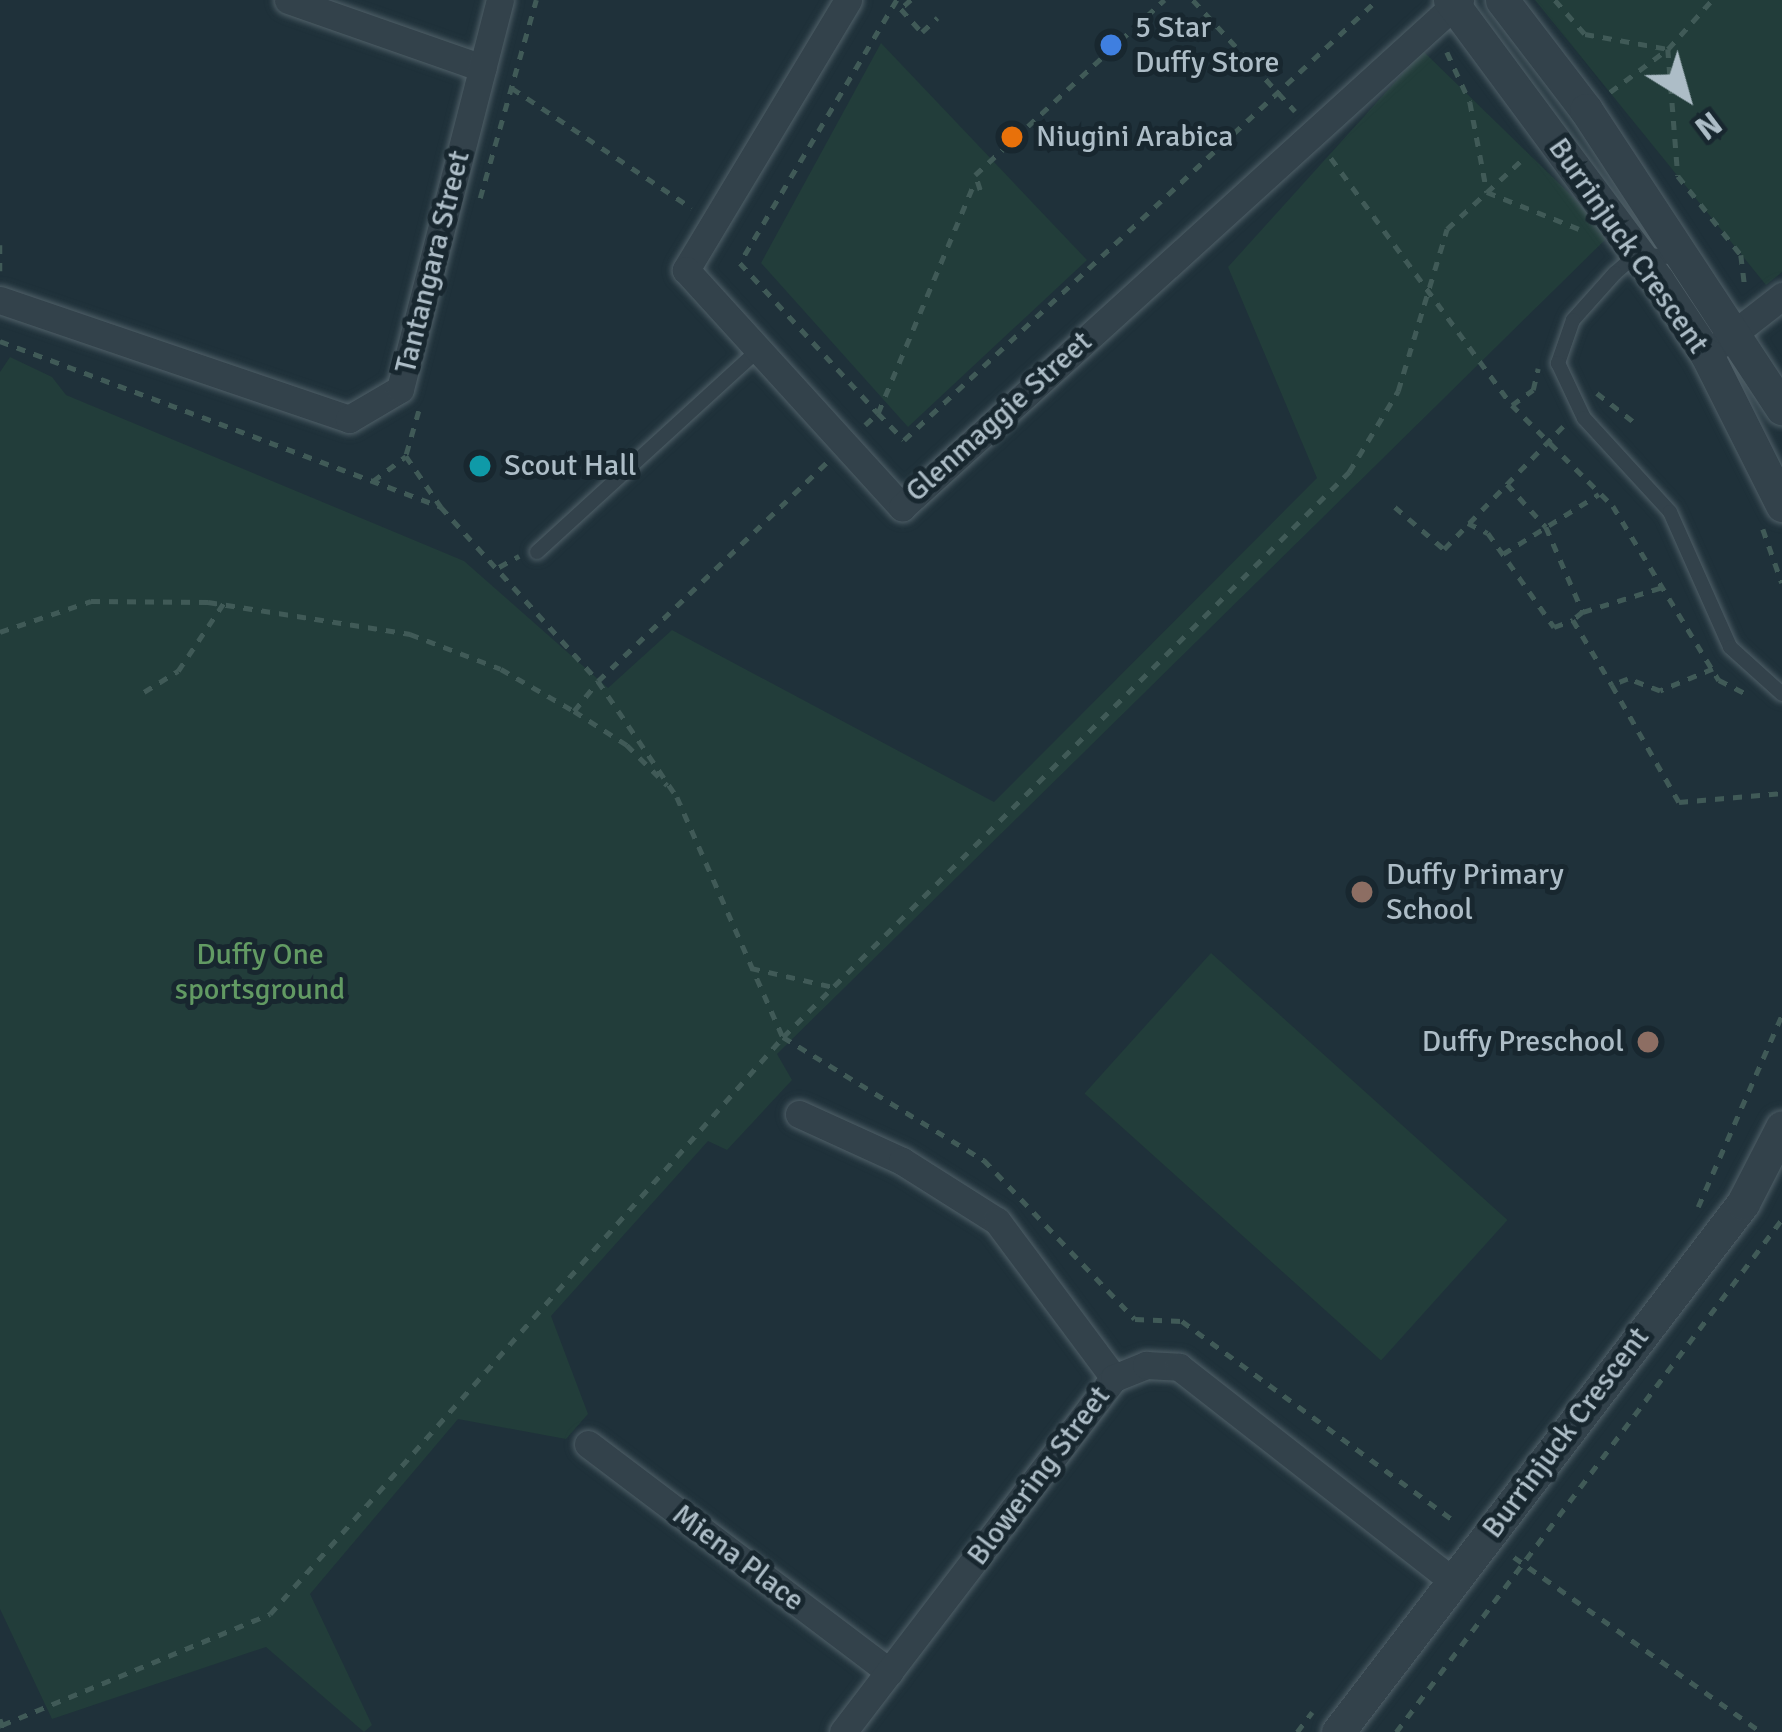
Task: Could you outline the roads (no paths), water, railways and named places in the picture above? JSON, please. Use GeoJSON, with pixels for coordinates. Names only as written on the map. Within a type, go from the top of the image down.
{"type":"FeatureCollection","features":[{"type":"Feature","properties":{"kind":"street"},"geometry":{"type":"LineString","coordinates":[[288,0],[482,68]]}},
{"type":"Feature","properties":{"kind":"street","name":"Tantangara Street"},"geometry":{"type":"LineString","coordinates":[[0,300],[349,419],[400,388],[500,0]]}},
{"type":"Feature","properties":{"kind":"street","name":"Glenmaggie Street"},"geometry":{"type":"LineString","coordinates":[[848,0],[711,221],[686,270],[902,507],[1455,2]]}},
{"type":"Feature","properties":{"kind":"street","name":"Burrinjuck Crescent"},"geometry":{"type":"LineString","coordinates":[[1502,0],[1686,258],[1782,408]]}},
{"type":"Feature","properties":{"kind":"street","name":"Burrinjuck Crescent"},"geometry":{"type":"LineString","coordinates":[[1455,2],[1707,355],[1782,506]]}},
{"type":"Feature","properties":{"kind":"street"},"geometry":{"type":"LineString","coordinates":[[1707,355],[1772,304]]}},
{"type":"Feature","properties":{"kind":"street"},"geometry":{"type":"LineString","coordinates":[[799,1114],[902,1161],[997,1221],[1114,1378]]}},
{"type":"Feature","properties":{"kind":"street","name":"Burrinjuck Crescent"},"geometry":{"type":"LineString","coordinates":[[1338,1732],[1742,1203],[1782,1127]]}},
{"type":"Feature","properties":{"kind":"street","name":"Blowering Street"},"geometry":{"type":"LineString","coordinates":[[843,1732],[1114,1378],[1146,1365],[1179,1367],[1453,1581]]}},
{"type":"Feature","properties":{"kind":"street","name":"Miena Place"},"geometry":{"type":"LineString","coordinates":[[588,1444],[889,1672]]}},
{"type":"Feature","properties":{"kind":"lane"},"geometry":{"type":"LineString","coordinates":[[1686,258],[1637,254],[1573,320],[1558,363],[1578,411],[1670,512],[1730,647],[1782,694]]}},
{"type":"Feature","properties":{"kind":"lane"},"geometry":{"type":"LineString","coordinates":[[537,552],[758,350]]}},
{"type":"Feature","properties":{"kind":"place","name":"5 Star Duffy Store"},"geometry":{"type":"Point","coordinates":[1111,45]}},
{"type":"Feature","properties":{"kind":"place","name":"Niugini Arabica"},"geometry":{"type":"Point","coordinates":[1012,137]}},
{"type":"Feature","properties":{"kind":"place","name":"Scout Hall"},"geometry":{"type":"Point","coordinates":[480,466]}},
{"type":"Feature","properties":{"kind":"place","name":"Duffy Primary School"},"geometry":{"type":"Point","coordinates":[1362,892]}},
{"type":"Feature","properties":{"kind":"place","name":"Duffy Preschool"},"geometry":{"type":"Point","coordinates":[1648,1042]}},
{"type":"Feature","properties":{"kind":"park label","name":"Duffy One sportsground"},"geometry":{"type":"Point","coordinates":[260,972]}}]}
